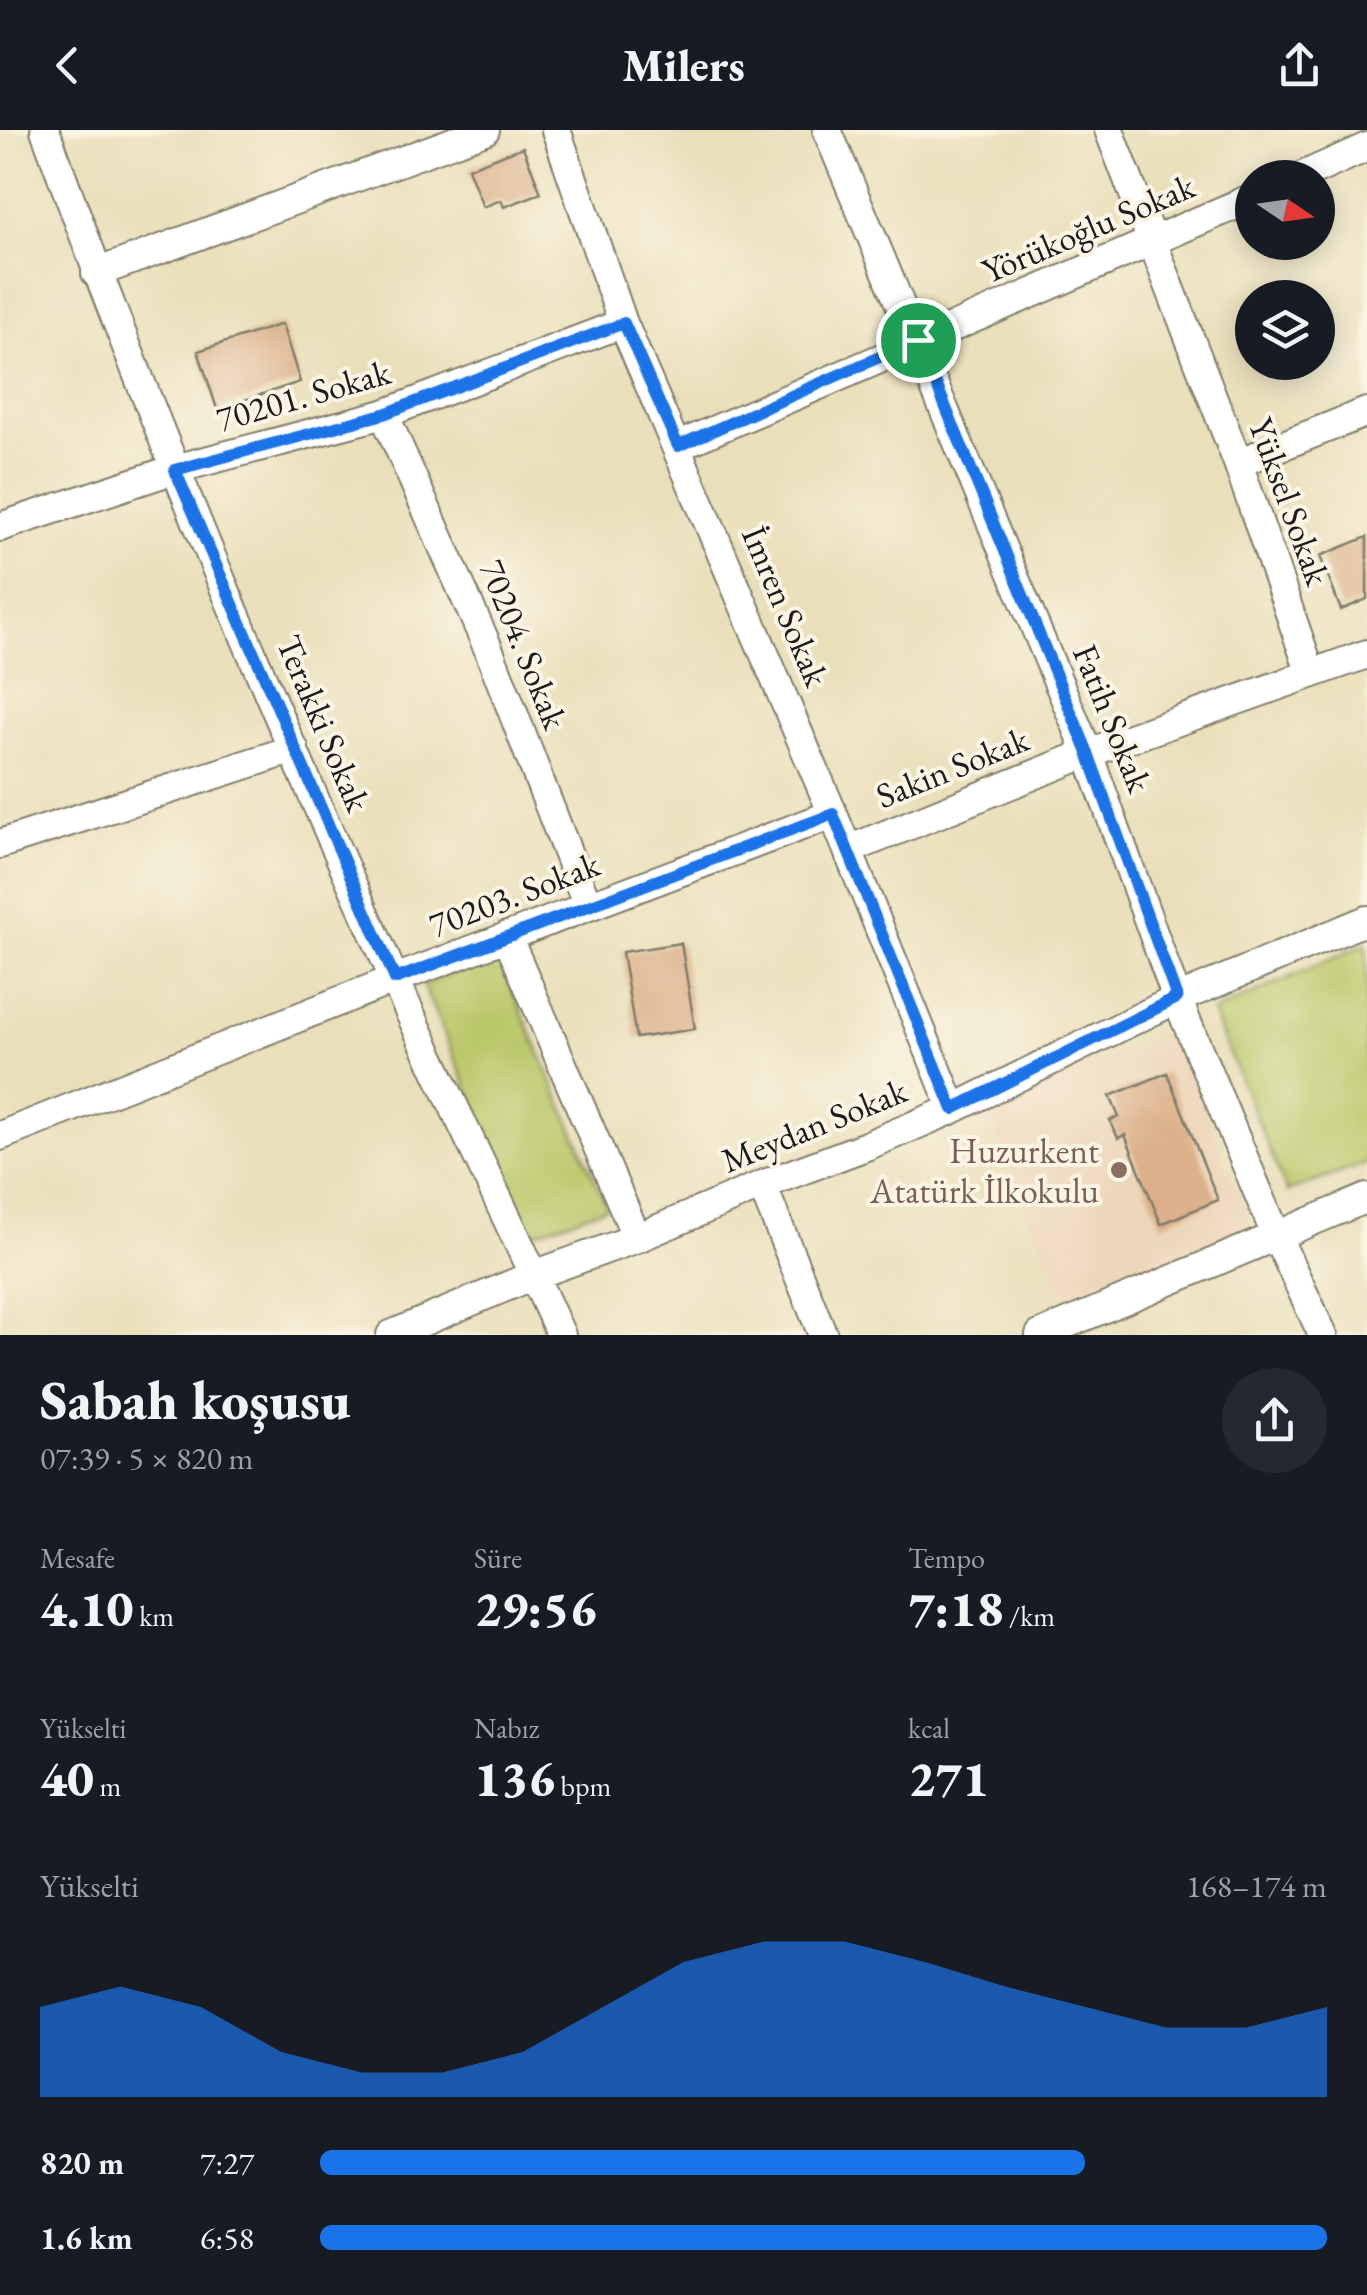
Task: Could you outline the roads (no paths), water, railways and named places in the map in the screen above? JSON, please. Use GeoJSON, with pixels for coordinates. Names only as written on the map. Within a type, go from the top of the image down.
{"type":"FeatureCollection","features":[{"type":"Feature","properties":{"kind":"street","name":"Terakki Sokak"},"geometry":{"type":"LineString","coordinates":[[44,130],[175,470],[294,749],[395,979],[561,1335]]}},
{"type":"Feature","properties":{"kind":"street"},"geometry":{"type":"LineString","coordinates":[[96,273],[485,130]]}},
{"type":"Feature","properties":{"kind":"street","name":"İmren Sokak"},"geometry":{"type":"LineString","coordinates":[[556,130],[624,323],[833,814],[953,1109]]}},
{"type":"Feature","properties":{"kind":"street","name":"Fatih Sokak"},"geometry":{"type":"LineString","coordinates":[[827,130],[1088,753],[1177,998],[1276,1235],[1323,1335]]}},
{"type":"Feature","properties":{"kind":"street","name":"Yüksel Sokak"},"geometry":{"type":"LineString","coordinates":[[1108,130],[1238,462],[1311,674]]}},
{"type":"Feature","properties":{"kind":"street"},"geometry":{"type":"LineString","coordinates":[[1335,161],[1367,147]]}},
{"type":"Feature","properties":{"kind":"street","name":"Yörükoğlu Sokak"},"geometry":{"type":"LineString","coordinates":[[678,446],[1235,206]]}},
{"type":"Feature","properties":{"kind":"street","name":"70201. Sokak"},"geometry":{"type":"LineString","coordinates":[[0,527],[175,470],[384,414],[624,323]]}},
{"type":"Feature","properties":{"kind":"street"},"geometry":{"type":"LineString","coordinates":[[1238,462],[1367,412]]}},
{"type":"Feature","properties":{"kind":"street","name":"70204. Sokak"},"geometry":{"type":"LineString","coordinates":[[384,414],[488,648],[588,906]]}},
{"type":"Feature","properties":{"kind":"street","name":"Sakin Sokak"},"geometry":{"type":"LineString","coordinates":[[848,850],[1088,753],[1367,654]]}},
{"type":"Feature","properties":{"kind":"street"},"geometry":{"type":"LineString","coordinates":[[0,844],[294,749]]}},
{"type":"Feature","properties":{"kind":"street","name":"70203. Sokak"},"geometry":{"type":"LineString","coordinates":[[0,1136],[395,979],[833,814]]}},
{"type":"Feature","properties":{"kind":"street","name":"Meydan Sokak"},"geometry":{"type":"LineString","coordinates":[[391,1335],[866,1146],[953,1109],[1177,998],[1367,920]]}},
{"type":"Feature","properties":{"kind":"street"},"geometry":{"type":"LineString","coordinates":[[507,936],[636,1238]]}},
{"type":"Feature","properties":{"kind":"street"},"geometry":{"type":"LineString","coordinates":[[762,1185],[823,1335]]}},
{"type":"Feature","properties":{"kind":"street"},"geometry":{"type":"LineString","coordinates":[[1040,1335],[1367,1198]]}},
{"type":"Feature","properties":{"kind":"place","name":"Huzurkent Atatürk İlkokulu"},"geometry":{"type":"Point","coordinates":[1119,1170]}}]}
